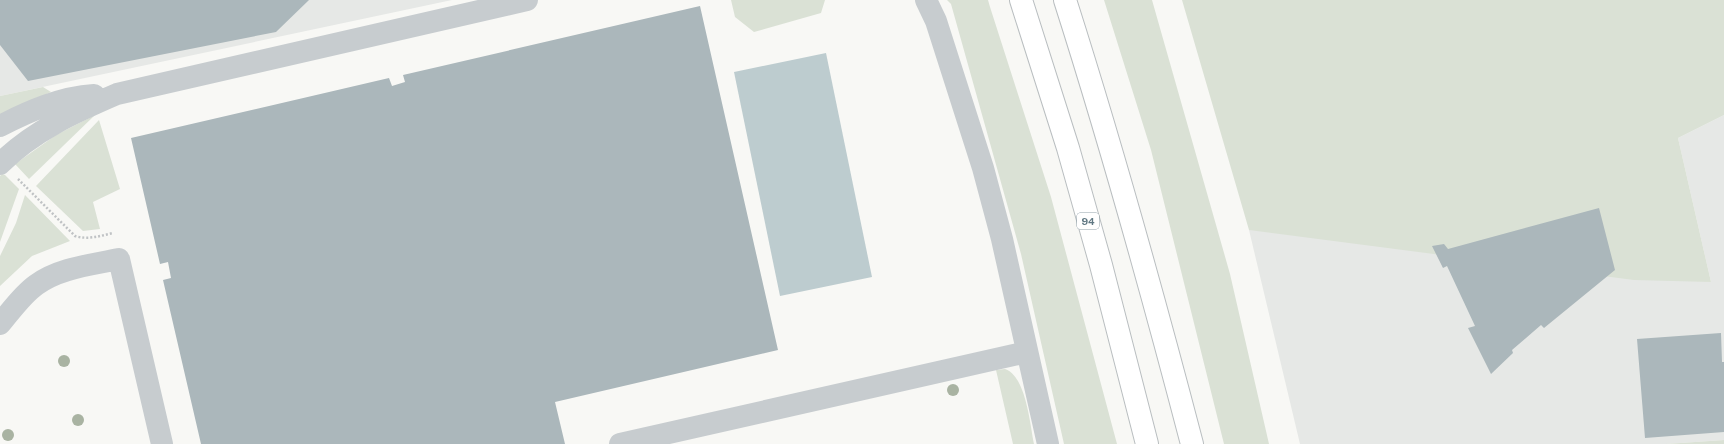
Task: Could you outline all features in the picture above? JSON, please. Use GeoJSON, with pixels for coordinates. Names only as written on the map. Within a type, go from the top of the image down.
{"type":"FeatureCollection","features":[{"type":"Feature","properties":{"kind":"highway","name":"94"},"geometry":{"type":"LineString","coordinates":[[1021,0],[1070,155],[1101,265],[1147,444]]}},
{"type":"Feature","properties":{"kind":"highway"},"geometry":{"type":"LineString","coordinates":[[1065,0],[1099,106],[1143,261],[1192,444]]}},
{"type":"Feature","properties":{"kind":"lane"},"geometry":{"type":"LineString","coordinates":[[7,169],[28,140],[49,126],[85,107],[117,94],[527,0]]}},
{"type":"Feature","properties":{"kind":"lane"},"geometry":{"type":"LineString","coordinates":[[926,0],[936,21],[983,168],[1002,239],[1048,444]]}},
{"type":"Feature","properties":{"kind":"lane"},"geometry":{"type":"LineString","coordinates":[[0,126],[42,107],[66,100],[85,96],[117,94]]}},
{"type":"Feature","properties":{"kind":"lane"},"geometry":{"type":"LineString","coordinates":[[0,324],[24,295],[47,277],[66,271],[119,259],[162,444]]}},
{"type":"Feature","properties":{"kind":"lane"},"geometry":{"type":"LineString","coordinates":[[620,444],[1027,352]]}},
{"type":"Feature","properties":{"kind":"path"},"geometry":{"type":"LineString","coordinates":[[7,169],[75,236],[89,238],[113,233]]}},
{"type":"Feature","properties":{"kind":"shaded area"},"geometry":{"type":"Polygon","coordinates":[[[0,0],[452,0],[0,96],[0,0]]]}},
{"type":"Feature","properties":{"kind":"shaded area"},"geometry":{"type":"Polygon","coordinates":[[[731,0],[825,0],[821,13],[754,32],[735,17],[731,0]]]}},
{"type":"Feature","properties":{"kind":"shaded area"},"geometry":{"type":"Polygon","coordinates":[[[947,0],[988,0],[1051,197],[1117,444],[1064,444],[1021,254],[951,4],[947,0]]]}},
{"type":"Feature","properties":{"kind":"shaded area"},"geometry":{"type":"Polygon","coordinates":[[[1104,0],[1152,0],[1230,274],[1269,444],[1224,444],[1151,150],[1104,0]]]}},
{"type":"Feature","properties":{"kind":"shaded area"},"geometry":{"type":"Polygon","coordinates":[[[1182,0],[1724,0],[1724,115],[1678,138],[1711,282],[1634,280],[1249,230],[1182,0]]]}},
{"type":"Feature","properties":{"kind":"shaded area"},"geometry":{"type":"Polygon","coordinates":[[[826,53],[872,277],[780,296],[734,72],[826,53]]]}},
{"type":"Feature","properties":{"kind":"shaded area"},"geometry":{"type":"Polygon","coordinates":[[[43,87],[51,92],[0,116],[0,96],[43,87]]]}},
{"type":"Feature","properties":{"kind":"shaded area"},"geometry":{"type":"Polygon","coordinates":[[[95,115],[29,179],[15,164],[56,135],[95,115]]]}},
{"type":"Feature","properties":{"kind":"shaded area"},"geometry":{"type":"Polygon","coordinates":[[[1724,115],[1724,440],[1666,444],[1300,444],[1249,230],[1439,235],[1711,282],[1678,138],[1724,115]]]}},
{"type":"Feature","properties":{"kind":"shaded area"},"geometry":{"type":"Polygon","coordinates":[[[99,120],[120,189],[93,202],[100,229],[83,231],[36,186],[99,120]]]}},
{"type":"Feature","properties":{"kind":"shaded area"},"geometry":{"type":"Polygon","coordinates":[[[2,174],[5,175],[19,189],[0,242],[0,176],[2,174]]]}},
{"type":"Feature","properties":{"kind":"shaded area"},"geometry":{"type":"Polygon","coordinates":[[[25,195],[70,241],[32,256],[0,286],[0,256],[16,223],[25,195]]]}},
{"type":"Feature","properties":{"kind":"shaded area"},"geometry":{"type":"Polygon","coordinates":[[[1005,369],[1012,373],[1018,381],[1022,391],[1029,413],[1034,444],[1013,444],[996,370],[1005,369]]]}},
{"type":"Feature","properties":{"kind":"shaded area"},"geometry":{"type":"Polygon","coordinates":[[[1724,440],[1724,444],[1666,444],[1724,440]]]}},
{"type":"Feature","properties":{"kind":"building"},"geometry":{"type":"Polygon","coordinates":[[[0,0],[309,0],[276,32],[28,81],[0,45],[0,0]]]}},
{"type":"Feature","properties":{"kind":"building"},"geometry":{"type":"Polygon","coordinates":[[[700,6],[778,350],[555,402],[565,444],[201,444],[163,280],[171,278],[168,262],[160,264],[131,138],[389,78],[392,86],[405,82],[403,75],[700,6]]]}},
{"type":"Feature","properties":{"kind":"building"},"geometry":{"type":"Polygon","coordinates":[[[1599,208],[1615,270],[1544,328],[1541,325],[1512,350],[1513,353],[1491,374],[1468,328],[1475,326],[1447,266],[1443,268],[1432,246],[1444,244],[1448,249],[1599,208]]]}},
{"type":"Feature","properties":{"kind":"building"},"geometry":{"type":"Polygon","coordinates":[[[1721,333],[1722,362],[1724,362],[1724,432],[1645,438],[1637,339],[1721,333]]]}}]}
